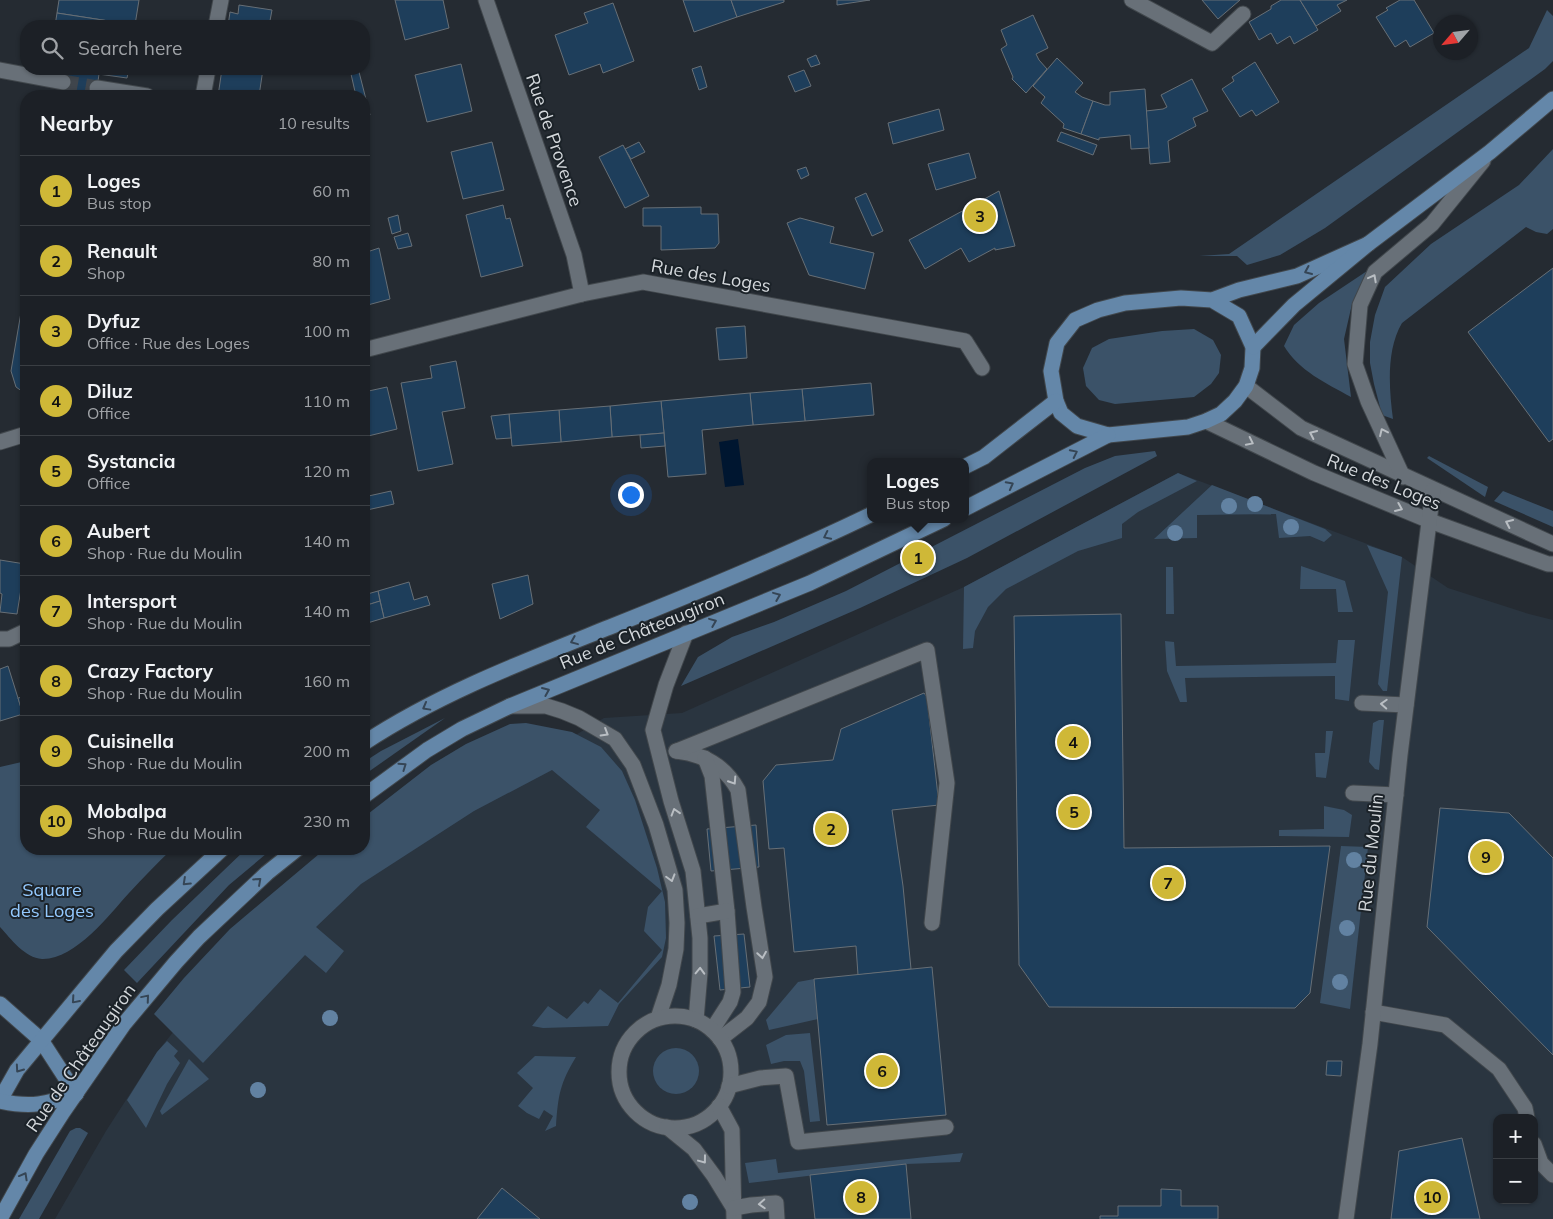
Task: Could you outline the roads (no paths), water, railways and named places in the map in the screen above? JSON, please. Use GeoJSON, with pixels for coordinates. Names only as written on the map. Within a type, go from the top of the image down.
{"type":"FeatureCollection","features":[{"type":"Feature","properties":{"kind":"main road"},"geometry":{"type":"LineString","coordinates":[[1253,348],[1294,305],[1368,244],[1490,152],[1553,99]]}},
{"type":"Feature","properties":{"kind":"main road"},"geometry":{"type":"LineString","coordinates":[[1108,435],[1077,426],[1061,413],[1056,401],[1051,371],[1057,343],[1075,320],[1098,310],[1125,303],[1181,298],[1212,300],[1239,290],[1296,276],[1368,244]]}},
{"type":"Feature","properties":{"kind":"main road"},"geometry":{"type":"LineString","coordinates":[[969,506],[1108,435],[1188,427],[1221,414],[1235,401],[1246,386],[1252,368],[1253,348],[1238,316],[1212,300]]}},
{"type":"Feature","properties":{"kind":"main road"},"geometry":{"type":"LineString","coordinates":[[969,464],[984,456],[1056,401]]}},
{"type":"Feature","properties":{"kind":"main road","name":"Rue de Châteaugiron"},"geometry":{"type":"LineString","coordinates":[[370,740],[440,699],[512,666],[717,584],[804,547],[867,516]]}},
{"type":"Feature","properties":{"kind":"main road","name":"Rue de Châteaugiron"},"geometry":{"type":"LineString","coordinates":[[370,792],[426,750],[462,729],[510,706],[810,583],[936,523]]}},
{"type":"Feature","properties":{"kind":"main road","name":"Rue de Châteaugiron"},"geometry":{"type":"LineString","coordinates":[[0,1101],[17,1070],[116,951],[157,909],[216,855]]}},
{"type":"Feature","properties":{"kind":"main road","name":"Rue de Châteaugiron"},"geometry":{"type":"LineString","coordinates":[[0,1219],[36,1154],[119,1031],[176,962],[223,913],[290,855]]}},
{"type":"Feature","properties":{"kind":"main road"},"geometry":{"type":"LineString","coordinates":[[0,1004],[41,1040],[76,1094],[54,1102],[21,1106],[0,1101]]}},
{"type":"Feature","properties":{"kind":"street"},"geometry":{"type":"LineString","coordinates":[[217,20],[221,0]]}},
{"type":"Feature","properties":{"kind":"street","name":"Rue de Provence"},"geometry":{"type":"LineString","coordinates":[[486,0],[574,255],[582,294]]}},
{"type":"Feature","properties":{"kind":"street"},"geometry":{"type":"LineString","coordinates":[[1132,0],[1212,43],[1243,14]]}},
{"type":"Feature","properties":{"kind":"street"},"geometry":{"type":"LineString","coordinates":[[0,70],[20,74]]}},
{"type":"Feature","properties":{"kind":"street"},"geometry":{"type":"LineString","coordinates":[[26,75],[63,82]]}},
{"type":"Feature","properties":{"kind":"street"},"geometry":{"type":"LineString","coordinates":[[204,90],[207,75]]}},
{"type":"Feature","properties":{"kind":"street"},"geometry":{"type":"LineString","coordinates":[[97,88],[110,90]]}},
{"type":"Feature","properties":{"kind":"street"},"geometry":{"type":"LineString","coordinates":[[1403,477],[1368,401],[1356,364],[1360,305],[1375,272],[1432,224],[1490,152]]}},
{"type":"Feature","properties":{"kind":"street","name":"Rue des Loges"},"geometry":{"type":"LineString","coordinates":[[370,348],[582,294],[643,282],[965,341],[982,368]]}},
{"type":"Feature","properties":{"kind":"street","name":"Rue des Loges"},"geometry":{"type":"LineString","coordinates":[[1246,386],[1301,428],[1403,477],[1553,544]]}},
{"type":"Feature","properties":{"kind":"street","name":"Rue des Loges"},"geometry":{"type":"LineString","coordinates":[[1206,421],[1314,473],[1430,521],[1548,564],[1553,564]]}},
{"type":"Feature","properties":{"kind":"street"},"geometry":{"type":"LineString","coordinates":[[0,442],[20,436]]}},
{"type":"Feature","properties":{"kind":"street","name":"Rue du Moulin"},"geometry":{"type":"LineString","coordinates":[[1346,1219],[1373,1012],[1406,705],[1433,490]]}},
{"type":"Feature","properties":{"kind":"street"},"geometry":{"type":"LineString","coordinates":[[686,633],[666,685],[653,730],[671,800],[693,872],[700,938],[700,973],[696,1020]]}},
{"type":"Feature","properties":{"kind":"street"},"geometry":{"type":"LineString","coordinates":[[0,639],[9,639],[20,634]]}},
{"type":"Feature","properties":{"kind":"street"},"geometry":{"type":"LineString","coordinates":[[660,756],[927,650],[947,782],[932,923]]}},
{"type":"Feature","properties":{"kind":"street"},"geometry":{"type":"LineString","coordinates":[[1362,702],[1406,705]]}},
{"type":"Feature","properties":{"kind":"street"},"geometry":{"type":"LineString","coordinates":[[510,706],[546,706],[579,718],[615,739],[632,765],[656,825],[674,890],[677,923],[676,949],[669,985],[658,1018]]}},
{"type":"Feature","properties":{"kind":"street"},"geometry":{"type":"LineString","coordinates":[[676,751],[705,758],[722,767],[732,778],[738,790],[765,977],[759,1002],[748,1018],[716,1034]]}},
{"type":"Feature","properties":{"kind":"street"},"geometry":{"type":"LineString","coordinates":[[705,758],[712,776],[727,911],[733,992],[716,1034]]}},
{"type":"Feature","properties":{"kind":"street"},"geometry":{"type":"LineString","coordinates":[[1354,793],[1396,795]]}},
{"type":"Feature","properties":{"kind":"street"},"geometry":{"type":"LineString","coordinates":[[698,916],[727,911]]}},
{"type":"Feature","properties":{"kind":"street"},"geometry":{"type":"LineString","coordinates":[[1373,1012],[1445,1025],[1499,1069],[1525,1108],[1526,1114]]}},
{"type":"Feature","properties":{"kind":"street"},"geometry":{"type":"LineString","coordinates":[[677,1016],[696,1020],[716,1034],[728,1053],[731,1069],[730,1086],[719,1106],[701,1121],[679,1127],[668,1127],[653,1122],[640,1114],[627,1099],[620,1080],[622,1054],[636,1031],[658,1018],[677,1016]]}},
{"type":"Feature","properties":{"kind":"street"},"geometry":{"type":"LineString","coordinates":[[730,1086],[760,1078],[786,1076],[798,1142],[946,1127]]}},
{"type":"Feature","properties":{"kind":"street"},"geometry":{"type":"LineString","coordinates":[[719,1106],[732,1130],[734,1214]]}},
{"type":"Feature","properties":{"kind":"street"},"geometry":{"type":"LineString","coordinates":[[668,1127],[694,1149],[714,1176],[734,1214]]}},
{"type":"Feature","properties":{"kind":"street"},"geometry":{"type":"LineString","coordinates":[[1538,1155],[1541,1163],[1553,1175]]}},
{"type":"Feature","properties":{"kind":"street"},"geometry":{"type":"LineString","coordinates":[[734,1214],[776,1203],[778,1219]]}},
{"type":"Feature","properties":{"kind":"tunnel"},"geometry":{"type":"LineString","coordinates":[[63,82],[97,88]]}},
{"type":"Feature","properties":{"kind":"place","name":"Dyfuz"},"geometry":{"type":"Point","coordinates":[980,216]}},
{"type":"Feature","properties":{"kind":"place","name":"Loges"},"geometry":{"type":"Point","coordinates":[918,558]}},
{"type":"Feature","properties":{"kind":"place","name":"Diluz"},"geometry":{"type":"Point","coordinates":[1073,742]}},
{"type":"Feature","properties":{"kind":"place","name":"Systancia"},"geometry":{"type":"Point","coordinates":[1074,812]}},
{"type":"Feature","properties":{"kind":"place","name":"Renault"},"geometry":{"type":"Point","coordinates":[831,829]}},
{"type":"Feature","properties":{"kind":"place","name":"Cuisinella"},"geometry":{"type":"Point","coordinates":[1486,857]}},
{"type":"Feature","properties":{"kind":"place","name":"Intersport"},"geometry":{"type":"Point","coordinates":[1168,883]}},
{"type":"Feature","properties":{"kind":"place","name":"Aubert"},"geometry":{"type":"Point","coordinates":[882,1071]}},
{"type":"Feature","properties":{"kind":"place","name":"Crazy Factory"},"geometry":{"type":"Point","coordinates":[861,1197]}},
{"type":"Feature","properties":{"kind":"place","name":"Mobalpa"},"geometry":{"type":"Point","coordinates":[1432,1197]}},
{"type":"Feature","properties":{"kind":"park label","name":"Square des Loges"},"geometry":{"type":"Point","coordinates":[52,900]}}]}
